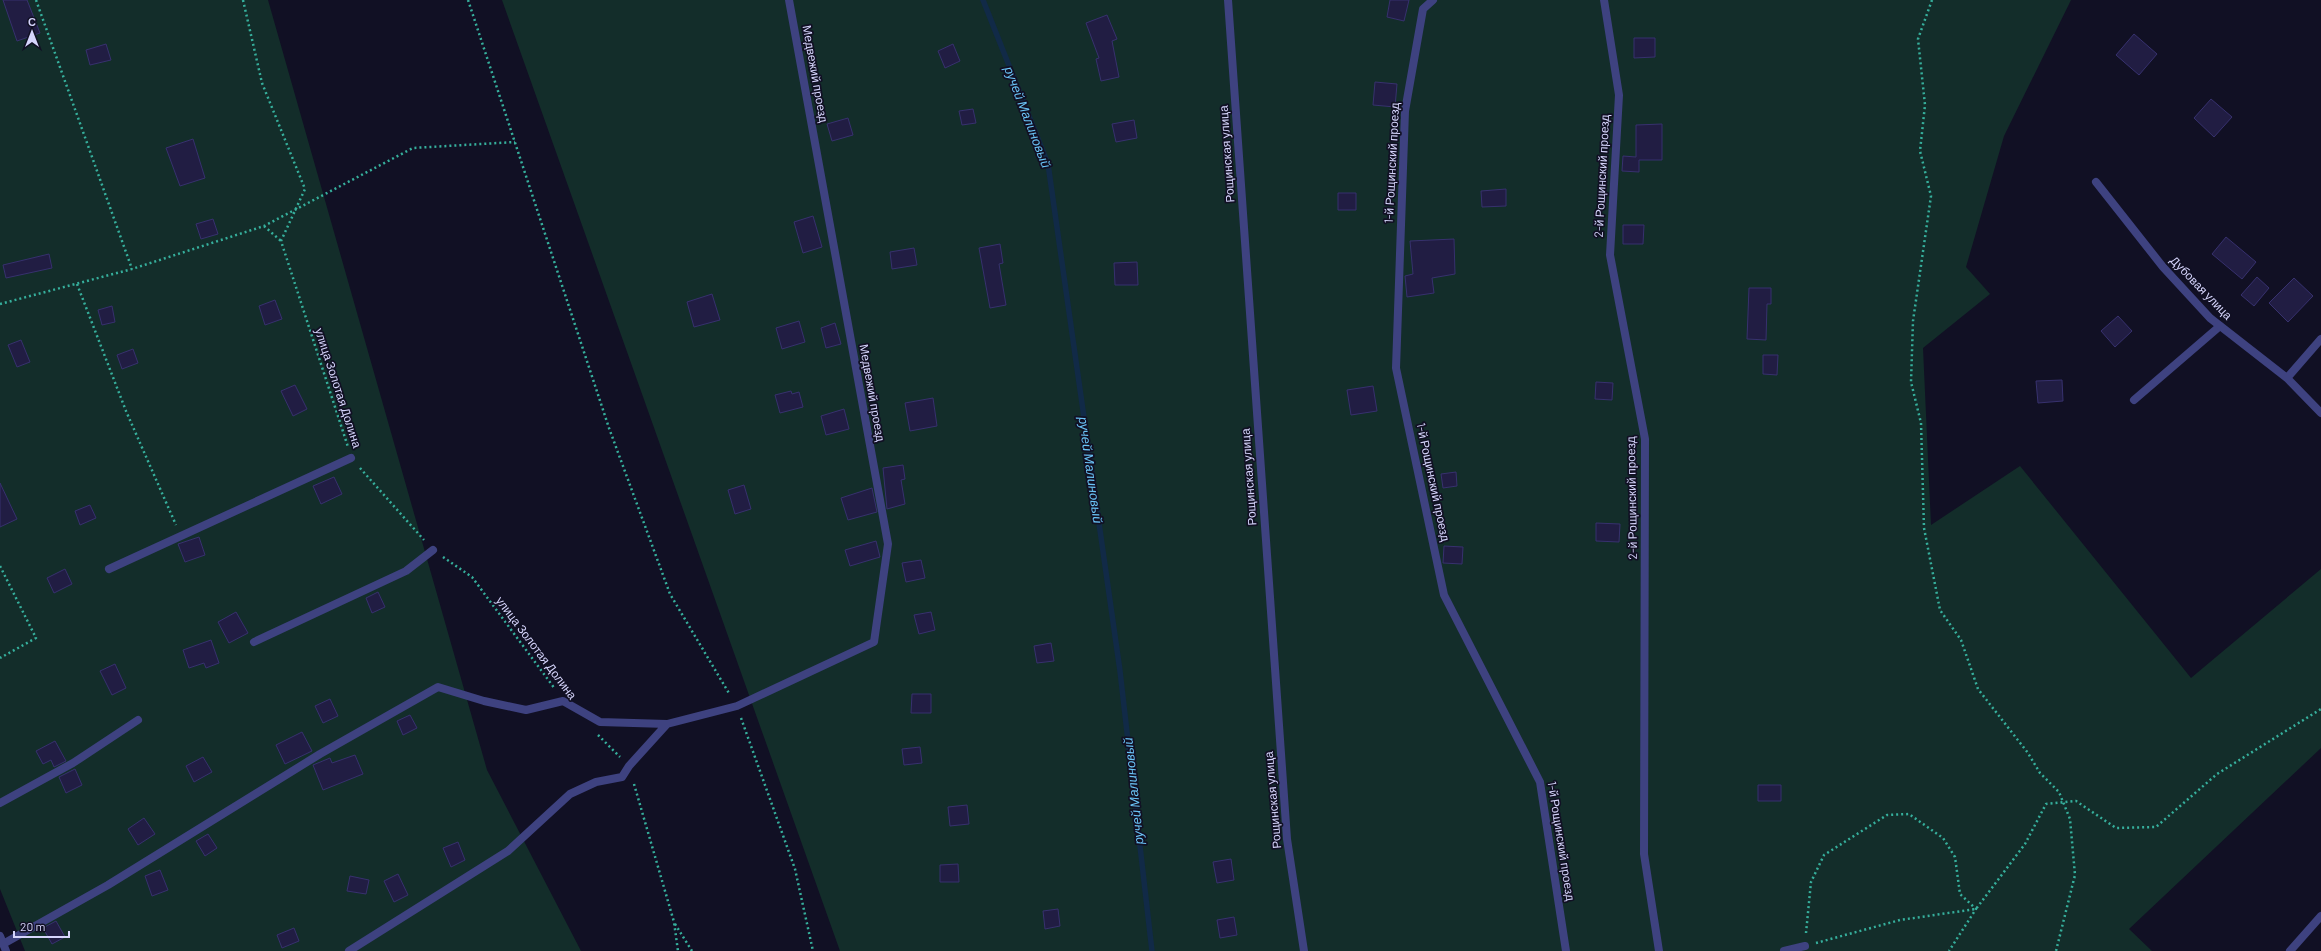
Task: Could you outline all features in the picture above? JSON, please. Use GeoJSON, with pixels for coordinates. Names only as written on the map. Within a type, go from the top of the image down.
{"type":"FeatureCollection","features":[{"type":"Feature","properties":{"kind":"street","name":"Медвежий проезд"},"geometry":{"type":"LineString","coordinates":[[737,706],[874,642],[888,544],[789,0]]}},
{"type":"Feature","properties":{"kind":"street","name":"Рощинская улица"},"geometry":{"type":"LineString","coordinates":[[1228,0],[1287,839],[1304,951]]}},
{"type":"Feature","properties":{"kind":"street","name":"1-й Рощинский проезд"},"geometry":{"type":"LineString","coordinates":[[1433,0],[1422,9],[1405,111],[1396,368],[1444,595],[1540,782],[1566,951]]}},
{"type":"Feature","properties":{"kind":"street","name":"2-й Рощинский проезд"},"geometry":{"type":"LineString","coordinates":[[1604,0],[1619,95],[1610,255],[1645,439],[1644,854],[1659,951]]}},
{"type":"Feature","properties":{"kind":"street","name":"Дубовая улица"},"geometry":{"type":"LineString","coordinates":[[2096,182],[2163,267],[2210,318],[2287,378],[2321,413]]}},
{"type":"Feature","properties":{"kind":"street"},"geometry":{"type":"LineString","coordinates":[[2134,400],[2220,326]]}},
{"type":"Feature","properties":{"kind":"street"},"geometry":{"type":"LineString","coordinates":[[2287,378],[2321,339]]}},
{"type":"Feature","properties":{"kind":"street"},"geometry":{"type":"LineString","coordinates":[[109,569],[180,534],[351,458]]}},
{"type":"Feature","properties":{"kind":"street"},"geometry":{"type":"LineString","coordinates":[[254,642],[406,571],[433,550]]}},
{"type":"Feature","properties":{"kind":"street"},"geometry":{"type":"LineString","coordinates":[[3,943],[108,885],[320,754],[438,687],[484,701],[526,710],[563,701],[600,722],[667,724],[737,706]]}},
{"type":"Feature","properties":{"kind":"street"},"geometry":{"type":"LineString","coordinates":[[0,803],[72,763],[138,720]]}},
{"type":"Feature","properties":{"kind":"street"},"geometry":{"type":"LineString","coordinates":[[349,951],[508,851],[570,794],[596,782],[622,777],[629,766],[667,724]]}},
{"type":"Feature","properties":{"kind":"street"},"geometry":{"type":"LineString","coordinates":[[2290,951],[2321,916]]}},
{"type":"Feature","properties":{"kind":"street"},"geometry":{"type":"LineString","coordinates":[[1784,951],[1805,946]]}},
{"type":"Feature","properties":{"kind":"path"},"geometry":{"type":"LineString","coordinates":[[36,0],[132,268]]}},
{"type":"Feature","properties":{"kind":"path"},"geometry":{"type":"LineString","coordinates":[[243,0],[262,83],[305,190],[297,210],[281,241],[264,226]]}},
{"type":"Feature","properties":{"kind":"path"},"geometry":{"type":"LineString","coordinates":[[468,0],[609,428],[670,594],[737,706],[795,869],[813,951]]}},
{"type":"Feature","properties":{"kind":"path"},"geometry":{"type":"LineString","coordinates":[[1932,0],[1918,39],[1925,105],[1920,151],[1931,196],[1913,321],[1911,382],[1921,423],[1924,528],[1940,610],[1961,640],[1978,689],[2028,753],[2040,773],[2060,792],[2070,819],[2075,875],[2056,951]]}},
{"type":"Feature","properties":{"kind":"path"},"geometry":{"type":"LineString","coordinates":[[0,304],[132,268],[264,226],[413,148],[515,142]]}},
{"type":"Feature","properties":{"kind":"path","name":"улица Золотая Долина"},"geometry":{"type":"LineString","coordinates":[[281,241],[351,458],[433,550],[472,577],[563,701]]}},
{"type":"Feature","properties":{"kind":"path"},"geometry":{"type":"LineString","coordinates":[[77,284],[126,411],[180,534]]}},
{"type":"Feature","properties":{"kind":"path"},"geometry":{"type":"LineString","coordinates":[[0,566],[36,638],[0,658]]}},
{"type":"Feature","properties":{"kind":"path"},"geometry":{"type":"LineString","coordinates":[[1949,951],[1976,909],[2025,844],[2046,804],[2076,801],[2116,828],[2156,827],[2217,774],[2321,709]]}},
{"type":"Feature","properties":{"kind":"path"},"geometry":{"type":"LineString","coordinates":[[596,734],[629,766],[674,922],[678,951]]}},
{"type":"Feature","properties":{"kind":"path"},"geometry":{"type":"LineString","coordinates":[[1909,814],[1943,838],[1955,858],[1960,894],[1976,909],[1900,920],[1805,946],[1811,882],[1824,855],[1887,815],[1909,814]]}},
{"type":"Feature","properties":{"kind":"path"},"geometry":{"type":"LineString","coordinates":[[674,922],[692,951]]}},
{"type":"Feature","properties":{"kind":"green space"},"geometry":{"type":"Polygon","coordinates":[[[0,0],[268,0],[487,770],[581,951],[25,951],[0,889],[0,0]]]}},
{"type":"Feature","properties":{"kind":"green space"},"geometry":{"type":"Polygon","coordinates":[[[502,0],[2071,0],[2004,136],[1966,267],[1990,294],[1923,348],[1931,525],[2020,466],[2191,678],[2321,569],[2321,748],[2129,929],[2152,951],[840,951],[502,0]]]}},
{"type":"Feature","properties":{"kind":"building"},"geometry":{"type":"Polygon","coordinates":[[[3,0],[27,0],[40,33],[17,41],[3,0]]]}},
{"type":"Feature","properties":{"kind":"building"},"geometry":{"type":"Polygon","coordinates":[[[1390,0],[1409,0],[1404,21],[1387,17],[1390,0]]]}},
{"type":"Feature","properties":{"kind":"building"},"geometry":{"type":"Polygon","coordinates":[[[1107,15],[1117,39],[1112,41],[1119,77],[1101,81],[1096,59],[1099,58],[1086,23],[1107,15]]]}},
{"type":"Feature","properties":{"kind":"building"},"geometry":{"type":"Polygon","coordinates":[[[2134,34],[2157,54],[2139,75],[2116,55],[2134,34]]]}},
{"type":"Feature","properties":{"kind":"building"},"geometry":{"type":"Polygon","coordinates":[[[1634,38],[1655,38],[1655,57],[1634,58],[1634,38]]]}},
{"type":"Feature","properties":{"kind":"building"},"geometry":{"type":"Polygon","coordinates":[[[106,44],[111,60],[90,65],[86,50],[106,44]]]}},
{"type":"Feature","properties":{"kind":"building"},"geometry":{"type":"Polygon","coordinates":[[[953,44],[960,61],[945,68],[938,51],[953,44]]]}},
{"type":"Feature","properties":{"kind":"building"},"geometry":{"type":"Polygon","coordinates":[[[1375,82],[1397,84],[1395,107],[1373,105],[1375,82]]]}},
{"type":"Feature","properties":{"kind":"building"},"geometry":{"type":"Polygon","coordinates":[[[2211,99],[2232,117],[2214,137],[2194,118],[2211,99]]]}},
{"type":"Feature","properties":{"kind":"building"},"geometry":{"type":"Polygon","coordinates":[[[973,109],[976,123],[962,125],[959,111],[973,109]]]}},
{"type":"Feature","properties":{"kind":"building"},"geometry":{"type":"Polygon","coordinates":[[[848,118],[853,135],[832,141],[827,124],[848,118]]]}},
{"type":"Feature","properties":{"kind":"building"},"geometry":{"type":"Polygon","coordinates":[[[1134,120],[1137,138],[1116,142],[1112,124],[1134,120]]]}},
{"type":"Feature","properties":{"kind":"building"},"geometry":{"type":"Polygon","coordinates":[[[1662,124],[1662,160],[1639,160],[1639,172],[1622,171],[1623,156],[1636,157],[1636,125],[1662,124]]]}},
{"type":"Feature","properties":{"kind":"building"},"geometry":{"type":"Polygon","coordinates":[[[193,139],[205,178],[180,186],[166,148],[193,139]]]}},
{"type":"Feature","properties":{"kind":"building"},"geometry":{"type":"Polygon","coordinates":[[[1506,189],[1506,206],[1482,207],[1481,191],[1506,189]]]}},
{"type":"Feature","properties":{"kind":"building"},"geometry":{"type":"Polygon","coordinates":[[[1338,193],[1356,193],[1356,210],[1338,210],[1338,193]]]}},
{"type":"Feature","properties":{"kind":"building"},"geometry":{"type":"Polygon","coordinates":[[[813,216],[822,247],[803,253],[794,222],[813,216]]]}},
{"type":"Feature","properties":{"kind":"building"},"geometry":{"type":"Polygon","coordinates":[[[213,219],[218,234],[201,239],[196,224],[213,219]]]}},
{"type":"Feature","properties":{"kind":"building"},"geometry":{"type":"Polygon","coordinates":[[[1623,225],[1644,225],[1643,244],[1623,244],[1623,225]]]}},
{"type":"Feature","properties":{"kind":"building"},"geometry":{"type":"Polygon","coordinates":[[[2226,237],[2256,262],[2242,279],[2212,254],[2226,237]]]}},
{"type":"Feature","properties":{"kind":"building"},"geometry":{"type":"Polygon","coordinates":[[[1454,239],[1455,274],[1432,278],[1434,293],[1407,297],[1405,276],[1413,274],[1410,241],[1454,239]]]}},
{"type":"Feature","properties":{"kind":"building"},"geometry":{"type":"Polygon","coordinates":[[[1000,244],[1003,263],[999,264],[1006,305],[990,308],[979,248],[1000,244]]]}},
{"type":"Feature","properties":{"kind":"building"},"geometry":{"type":"Polygon","coordinates":[[[914,248],[917,265],[892,269],[890,252],[914,248]]]}},
{"type":"Feature","properties":{"kind":"building"},"geometry":{"type":"Polygon","coordinates":[[[49,254],[52,268],[6,278],[3,265],[49,254]]]}},
{"type":"Feature","properties":{"kind":"building"},"geometry":{"type":"Polygon","coordinates":[[[1137,262],[1138,285],[1115,285],[1114,263],[1137,262]]]}},
{"type":"Feature","properties":{"kind":"building"},"geometry":{"type":"Polygon","coordinates":[[[2257,277],[2269,288],[2254,306],[2241,295],[2257,277]]]}},
{"type":"Feature","properties":{"kind":"building"},"geometry":{"type":"Polygon","coordinates":[[[2294,278],[2313,296],[2288,322],[2269,303],[2294,278]]]}},
{"type":"Feature","properties":{"kind":"building"},"geometry":{"type":"Polygon","coordinates":[[[1749,288],[1771,288],[1771,304],[1767,304],[1766,340],[1747,339],[1749,288]]]}},
{"type":"Feature","properties":{"kind":"building"},"geometry":{"type":"Polygon","coordinates":[[[712,294],[720,320],[694,327],[687,302],[712,294]]]}},
{"type":"Feature","properties":{"kind":"building"},"geometry":{"type":"Polygon","coordinates":[[[275,300],[282,319],[265,325],[259,306],[275,300]]]}},
{"type":"Feature","properties":{"kind":"building"},"geometry":{"type":"Polygon","coordinates":[[[112,306],[115,322],[102,325],[98,310],[112,306]]]}},
{"type":"Feature","properties":{"kind":"building"},"geometry":{"type":"Polygon","coordinates":[[[2118,316],[2132,331],[2115,347],[2101,331],[2118,316]]]}},
{"type":"Feature","properties":{"kind":"building"},"geometry":{"type":"Polygon","coordinates":[[[799,321],[805,342],[782,349],[776,328],[799,321]]]}},
{"type":"Feature","properties":{"kind":"building"},"geometry":{"type":"Polygon","coordinates":[[[835,323],[841,344],[826,348],[821,328],[835,323]]]}},
{"type":"Feature","properties":{"kind":"building"},"geometry":{"type":"Polygon","coordinates":[[[21,340],[30,362],[17,367],[8,345],[21,340]]]}},
{"type":"Feature","properties":{"kind":"building"},"geometry":{"type":"Polygon","coordinates":[[[133,349],[138,363],[122,369],[117,355],[133,349]]]}},
{"type":"Feature","properties":{"kind":"building"},"geometry":{"type":"Polygon","coordinates":[[[1763,355],[1778,355],[1777,375],[1763,374],[1763,355]]]}},
{"type":"Feature","properties":{"kind":"building"},"geometry":{"type":"Polygon","coordinates":[[[2062,380],[2063,401],[2038,403],[2036,381],[2062,380]]]}},
{"type":"Feature","properties":{"kind":"building"},"geometry":{"type":"Polygon","coordinates":[[[1596,382],[1613,383],[1612,400],[1595,399],[1596,382]]]}},
{"type":"Feature","properties":{"kind":"building"},"geometry":{"type":"Polygon","coordinates":[[[295,385],[307,409],[293,416],[281,391],[295,385]]]}},
{"type":"Feature","properties":{"kind":"building"},"geometry":{"type":"Polygon","coordinates":[[[1373,386],[1377,411],[1351,415],[1347,390],[1373,386]]]}},
{"type":"Feature","properties":{"kind":"building"},"geometry":{"type":"Polygon","coordinates":[[[791,391],[792,394],[799,392],[803,407],[780,413],[775,395],[791,391]]]}},
{"type":"Feature","properties":{"kind":"building"},"geometry":{"type":"Polygon","coordinates":[[[933,398],[937,426],[910,431],[905,403],[933,398]]]}},
{"type":"Feature","properties":{"kind":"building"},"geometry":{"type":"Polygon","coordinates":[[[844,409],[849,429],[826,435],[821,416],[844,409]]]}},
{"type":"Feature","properties":{"kind":"building"},"geometry":{"type":"Polygon","coordinates":[[[903,465],[905,479],[901,480],[905,504],[887,509],[883,468],[903,465]]]}},
{"type":"Feature","properties":{"kind":"building"},"geometry":{"type":"Polygon","coordinates":[[[1456,472],[1457,486],[1443,488],[1441,474],[1456,472]]]}},
{"type":"Feature","properties":{"kind":"building"},"geometry":{"type":"Polygon","coordinates":[[[334,477],[342,494],[321,504],[313,486],[334,477]]]}},
{"type":"Feature","properties":{"kind":"building"},"geometry":{"type":"Polygon","coordinates":[[[0,483],[17,519],[0,527],[0,483]]]}},
{"type":"Feature","properties":{"kind":"building"},"geometry":{"type":"Polygon","coordinates":[[[744,485],[751,509],[735,514],[728,490],[744,485]]]}},
{"type":"Feature","properties":{"kind":"building"},"geometry":{"type":"Polygon","coordinates":[[[872,488],[877,512],[848,520],[841,498],[872,488]]]}},
{"type":"Feature","properties":{"kind":"building"},"geometry":{"type":"Polygon","coordinates":[[[90,505],[96,518],[80,525],[75,511],[90,505]]]}},
{"type":"Feature","properties":{"kind":"building"},"geometry":{"type":"Polygon","coordinates":[[[1596,523],[1620,524],[1619,542],[1596,541],[1596,523]]]}},
{"type":"Feature","properties":{"kind":"building"},"geometry":{"type":"Polygon","coordinates":[[[199,537],[205,555],[185,562],[178,544],[199,537]]]}},
{"type":"Feature","properties":{"kind":"building"},"geometry":{"type":"Polygon","coordinates":[[[876,541],[880,557],[850,566],[845,550],[876,541]]]}},
{"type":"Feature","properties":{"kind":"building"},"geometry":{"type":"Polygon","coordinates":[[[1444,546],[1463,547],[1462,564],[1443,563],[1444,546]]]}},
{"type":"Feature","properties":{"kind":"building"},"geometry":{"type":"Polygon","coordinates":[[[921,560],[925,578],[906,582],[902,563],[921,560]]]}},
{"type":"Feature","properties":{"kind":"building"},"geometry":{"type":"Polygon","coordinates":[[[65,569],[72,584],[54,593],[47,578],[65,569]]]}},
{"type":"Feature","properties":{"kind":"building"},"geometry":{"type":"Polygon","coordinates":[[[378,592],[385,607],[372,613],[366,598],[378,592]]]}},
{"type":"Feature","properties":{"kind":"building"},"geometry":{"type":"Polygon","coordinates":[[[236,612],[248,633],[229,643],[218,622],[236,612]]]}},
{"type":"Feature","properties":{"kind":"building"},"geometry":{"type":"Polygon","coordinates":[[[931,612],[935,630],[919,634],[914,615],[931,612]]]}},
{"type":"Feature","properties":{"kind":"building"},"geometry":{"type":"Polygon","coordinates":[[[211,640],[219,663],[206,668],[204,663],[189,668],[183,650],[211,640]]]}},
{"type":"Feature","properties":{"kind":"building"},"geometry":{"type":"Polygon","coordinates":[[[1051,643],[1054,661],[1037,663],[1034,646],[1051,643]]]}},
{"type":"Feature","properties":{"kind":"building"},"geometry":{"type":"Polygon","coordinates":[[[115,664],[126,688],[112,695],[100,671],[115,664]]]}},
{"type":"Feature","properties":{"kind":"building"},"geometry":{"type":"Polygon","coordinates":[[[912,694],[931,694],[931,713],[911,713],[912,694]]]}},
{"type":"Feature","properties":{"kind":"building"},"geometry":{"type":"Polygon","coordinates":[[[330,699],[338,716],[323,723],[315,706],[330,699]]]}},
{"type":"Feature","properties":{"kind":"building"},"geometry":{"type":"Polygon","coordinates":[[[410,715],[417,728],[403,735],[397,721],[410,715]]]}},
{"type":"Feature","properties":{"kind":"building"},"geometry":{"type":"Polygon","coordinates":[[[302,732],[312,751],[285,764],[276,745],[302,732]]]}},
{"type":"Feature","properties":{"kind":"building"},"geometry":{"type":"Polygon","coordinates":[[[55,741],[66,761],[54,767],[51,760],[43,764],[36,751],[55,741]]]}},
{"type":"Feature","properties":{"kind":"building"},"geometry":{"type":"Polygon","coordinates":[[[920,747],[922,763],[904,765],[902,749],[920,747]]]}},
{"type":"Feature","properties":{"kind":"building"},"geometry":{"type":"Polygon","coordinates":[[[355,755],[363,774],[323,790],[313,765],[330,758],[332,763],[355,755]]]}},
{"type":"Feature","properties":{"kind":"building"},"geometry":{"type":"Polygon","coordinates":[[[203,757],[212,772],[194,782],[186,766],[203,757]]]}},
{"type":"Feature","properties":{"kind":"building"},"geometry":{"type":"Polygon","coordinates":[[[75,769],[82,785],[66,793],[59,777],[75,769]]]}},
{"type":"Feature","properties":{"kind":"building"},"geometry":{"type":"Polygon","coordinates":[[[1758,785],[1781,785],[1781,801],[1758,801],[1758,785]]]}},
{"type":"Feature","properties":{"kind":"building"},"geometry":{"type":"Polygon","coordinates":[[[967,805],[969,824],[950,826],[948,807],[967,805]]]}},
{"type":"Feature","properties":{"kind":"building"},"geometry":{"type":"Polygon","coordinates":[[[144,818],[155,834],[138,845],[128,829],[144,818]]]}},
{"type":"Feature","properties":{"kind":"building"},"geometry":{"type":"Polygon","coordinates":[[[208,834],[217,848],[205,856],[196,841],[208,834]]]}},
{"type":"Feature","properties":{"kind":"building"},"geometry":{"type":"Polygon","coordinates":[[[458,842],[465,860],[451,867],[443,848],[458,842]]]}},
{"type":"Feature","properties":{"kind":"building"},"geometry":{"type":"Polygon","coordinates":[[[1231,859],[1234,880],[1217,883],[1213,862],[1231,859]]]}},
{"type":"Feature","properties":{"kind":"building"},"geometry":{"type":"Polygon","coordinates":[[[958,864],[959,882],[940,882],[940,865],[958,864]]]}},
{"type":"Feature","properties":{"kind":"building"},"geometry":{"type":"Polygon","coordinates":[[[160,870],[168,890],[152,896],[145,876],[160,870]]]}},
{"type":"Feature","properties":{"kind":"building"},"geometry":{"type":"Polygon","coordinates":[[[398,874],[408,895],[394,902],[384,881],[398,874]]]}},
{"type":"Feature","properties":{"kind":"building"},"geometry":{"type":"Polygon","coordinates":[[[350,876],[369,880],[366,894],[347,891],[350,876]]]}},
{"type":"Feature","properties":{"kind":"building"},"geometry":{"type":"Polygon","coordinates":[[[1058,909],[1060,926],[1045,929],[1043,911],[1058,909]]]}},
{"type":"Feature","properties":{"kind":"building"},"geometry":{"type":"Polygon","coordinates":[[[1234,917],[1237,935],[1220,938],[1217,920],[1234,917]]]}},
{"type":"Feature","properties":{"kind":"building"},"geometry":{"type":"Polygon","coordinates":[[[56,921],[65,937],[52,944],[43,928],[56,921]]]}},
{"type":"Feature","properties":{"kind":"building"},"geometry":{"type":"Polygon","coordinates":[[[294,928],[299,941],[282,948],[277,935],[294,928]]]}},
{"type":"Feature","properties":{"kind":"waterway","name":"ручей Малиновый"},"geometry":{"type":"LineString","coordinates":[[983,0],[1048,164],[1120,671],[1152,951]]}}]}
